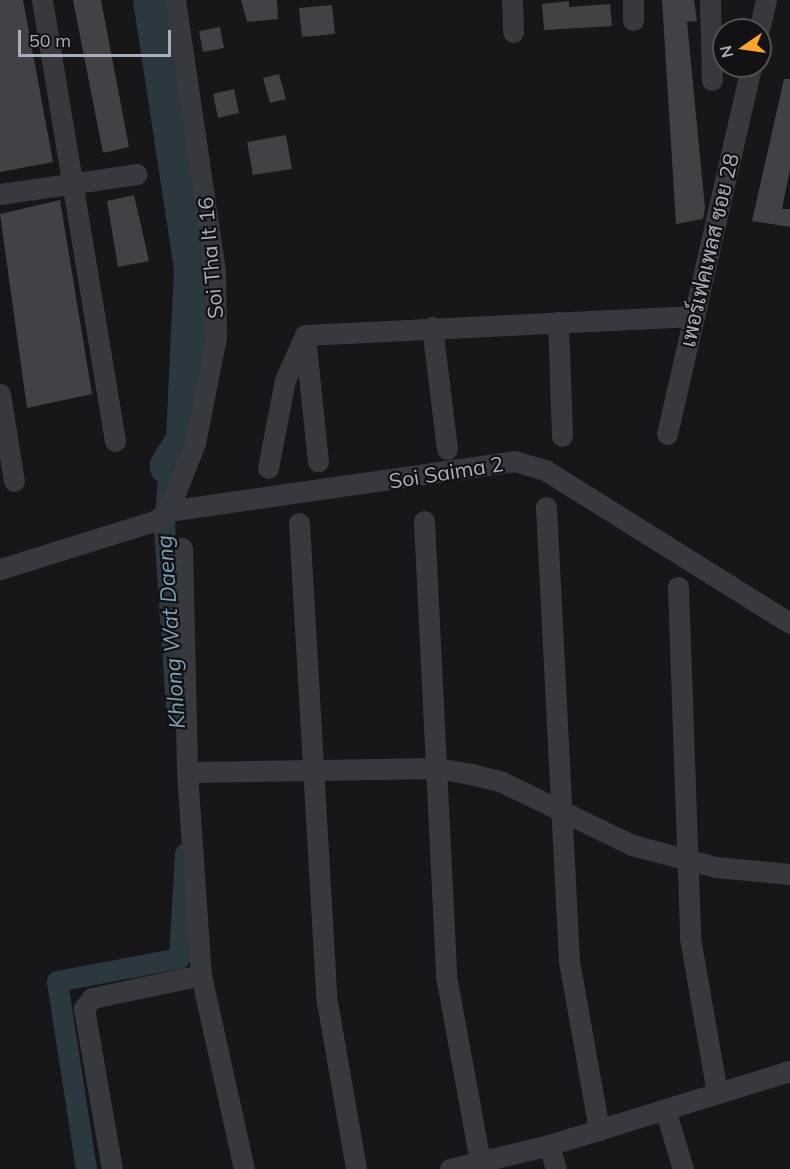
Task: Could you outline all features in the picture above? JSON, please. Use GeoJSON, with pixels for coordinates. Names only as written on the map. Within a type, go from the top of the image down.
{"type":"FeatureCollection","features":[{"type":"Feature","properties":{"kind":"street"},"geometry":{"type":"LineString","coordinates":[[42,0],[75,183],[115,441]]}},
{"type":"Feature","properties":{"kind":"street","name":"Soi Tha It 16"},"geometry":{"type":"LineString","coordinates":[[168,512],[195,443],[216,337],[216,271],[175,0]]}},
{"type":"Feature","properties":{"kind":"street"},"geometry":{"type":"LineString","coordinates":[[512,0],[513,32]]}},
{"type":"Feature","properties":{"kind":"street"},"geometry":{"type":"LineString","coordinates":[[710,0],[713,18]]}},
{"type":"Feature","properties":{"kind":"street"},"geometry":{"type":"LineString","coordinates":[[762,18],[766,0]]}},
{"type":"Feature","properties":{"kind":"street","name":"เพอร์เฟคเพลส ซอย 28"},"geometry":{"type":"LineString","coordinates":[[667,434],[748,78]]}},
{"type":"Feature","properties":{"kind":"street"},"geometry":{"type":"LineString","coordinates":[[0,194],[137,174]]}},
{"type":"Feature","properties":{"kind":"street"},"geometry":{"type":"LineString","coordinates":[[305,335],[432,327],[695,316]]}},
{"type":"Feature","properties":{"kind":"street"},"geometry":{"type":"LineString","coordinates":[[558,322],[562,436]]}},
{"type":"Feature","properties":{"kind":"street"},"geometry":{"type":"LineString","coordinates":[[432,327],[447,449]]}},
{"type":"Feature","properties":{"kind":"street"},"geometry":{"type":"LineString","coordinates":[[305,335],[318,461]]}},
{"type":"Feature","properties":{"kind":"street"},"geometry":{"type":"LineString","coordinates":[[268,468],[285,380],[305,335]]}},
{"type":"Feature","properties":{"kind":"street"},"geometry":{"type":"LineString","coordinates":[[0,394],[14,481]]}},
{"type":"Feature","properties":{"kind":"street","name":"Soi Saima 2"},"geometry":{"type":"LineString","coordinates":[[168,512],[514,461],[545,470],[790,623]]}},
{"type":"Feature","properties":{"kind":"street"},"geometry":{"type":"LineString","coordinates":[[546,507],[559,812],[572,982],[599,1130]]}},
{"type":"Feature","properties":{"kind":"street"},"geometry":{"type":"LineString","coordinates":[[0,569],[86,545],[157,520],[168,512]]}},
{"type":"Feature","properties":{"kind":"street"},"geometry":{"type":"LineString","coordinates":[[424,521],[446,976],[480,1162]]}},
{"type":"Feature","properties":{"kind":"street"},"geometry":{"type":"LineString","coordinates":[[299,523],[327,1002],[356,1169]]}},
{"type":"Feature","properties":{"kind":"street"},"geometry":{"type":"LineString","coordinates":[[182,548],[187,772],[201,975],[244,1169]]}},
{"type":"Feature","properties":{"kind":"street"},"geometry":{"type":"LineString","coordinates":[[678,587],[684,861],[698,995],[717,1092]]}},
{"type":"Feature","properties":{"kind":"street"},"geometry":{"type":"LineString","coordinates":[[187,772],[437,768],[502,782],[559,812],[632,845],[684,861],[790,874]]}},
{"type":"Feature","properties":{"kind":"street"},"geometry":{"type":"LineString","coordinates":[[112,1169],[84,1008],[92,998],[201,975]]}},
{"type":"Feature","properties":{"kind":"street"},"geometry":{"type":"LineString","coordinates":[[450,1169],[549,1145],[790,1071]]}},
{"type":"Feature","properties":{"kind":"street"},"geometry":{"type":"LineString","coordinates":[[665,1108],[683,1169]]}},
{"type":"Feature","properties":{"kind":"street"},"geometry":{"type":"LineString","coordinates":[[549,1145],[556,1169]]}},
{"type":"Feature","properties":{"kind":"building"},"geometry":{"type":"Polygon","coordinates":[[[0,0],[23,0],[53,162],[0,172],[0,0]]]}},
{"type":"Feature","properties":{"kind":"building"},"geometry":{"type":"Polygon","coordinates":[[[73,0],[101,0],[129,147],[103,153],[73,0]]]}},
{"type":"Feature","properties":{"kind":"building"},"geometry":{"type":"Polygon","coordinates":[[[241,0],[277,0],[278,19],[247,22],[241,0]]]}},
{"type":"Feature","properties":{"kind":"building"},"geometry":{"type":"Polygon","coordinates":[[[662,0],[694,0],[697,21],[687,22],[705,208],[703,219],[676,224],[662,0]]]}},
{"type":"Feature","properties":{"kind":"building"},"geometry":{"type":"Polygon","coordinates":[[[569,1],[569,7],[610,4],[612,26],[544,30],[542,4],[569,1]]]}},
{"type":"Feature","properties":{"kind":"building"},"geometry":{"type":"Polygon","coordinates":[[[332,5],[335,34],[302,37],[299,8],[332,5]]]}},
{"type":"Feature","properties":{"kind":"building"},"geometry":{"type":"Polygon","coordinates":[[[220,27],[224,48],[203,52],[199,31],[220,27]]]}},
{"type":"Feature","properties":{"kind":"building"},"geometry":{"type":"Polygon","coordinates":[[[279,74],[286,99],[270,103],[263,78],[279,74]]]}},
{"type":"Feature","properties":{"kind":"building"},"geometry":{"type":"Polygon","coordinates":[[[784,79],[790,79],[790,169],[782,209],[790,209],[790,227],[752,221],[784,79]]]}},
{"type":"Feature","properties":{"kind":"building"},"geometry":{"type":"Polygon","coordinates":[[[234,89],[239,113],[218,118],[213,94],[234,89]]]}},
{"type":"Feature","properties":{"kind":"building"},"geometry":{"type":"Polygon","coordinates":[[[286,135],[292,169],[253,175],[247,142],[286,135]]]}},
{"type":"Feature","properties":{"kind":"building"},"geometry":{"type":"Polygon","coordinates":[[[134,195],[149,261],[118,267],[107,201],[134,195]]]}},
{"type":"Feature","properties":{"kind":"building"},"geometry":{"type":"Polygon","coordinates":[[[60,200],[92,394],[27,408],[0,214],[60,200]]]}},
{"type":"Feature","properties":{"kind":"waterway","name":"Khlong Wat Daeng"},"geometry":{"type":"LineString","coordinates":[[152,0],[193,269],[185,440],[169,466]]}},
{"type":"Feature","properties":{"kind":"waterway","name":"Khlong Wat Daeng"},"geometry":{"type":"LineString","coordinates":[[169,466],[164,527],[176,708]]}},
{"type":"Feature","properties":{"kind":"waterway","name":"Khlong Wat Daeng"},"geometry":{"type":"LineString","coordinates":[[86,1169],[57,981],[179,958],[185,853]]}}]}
